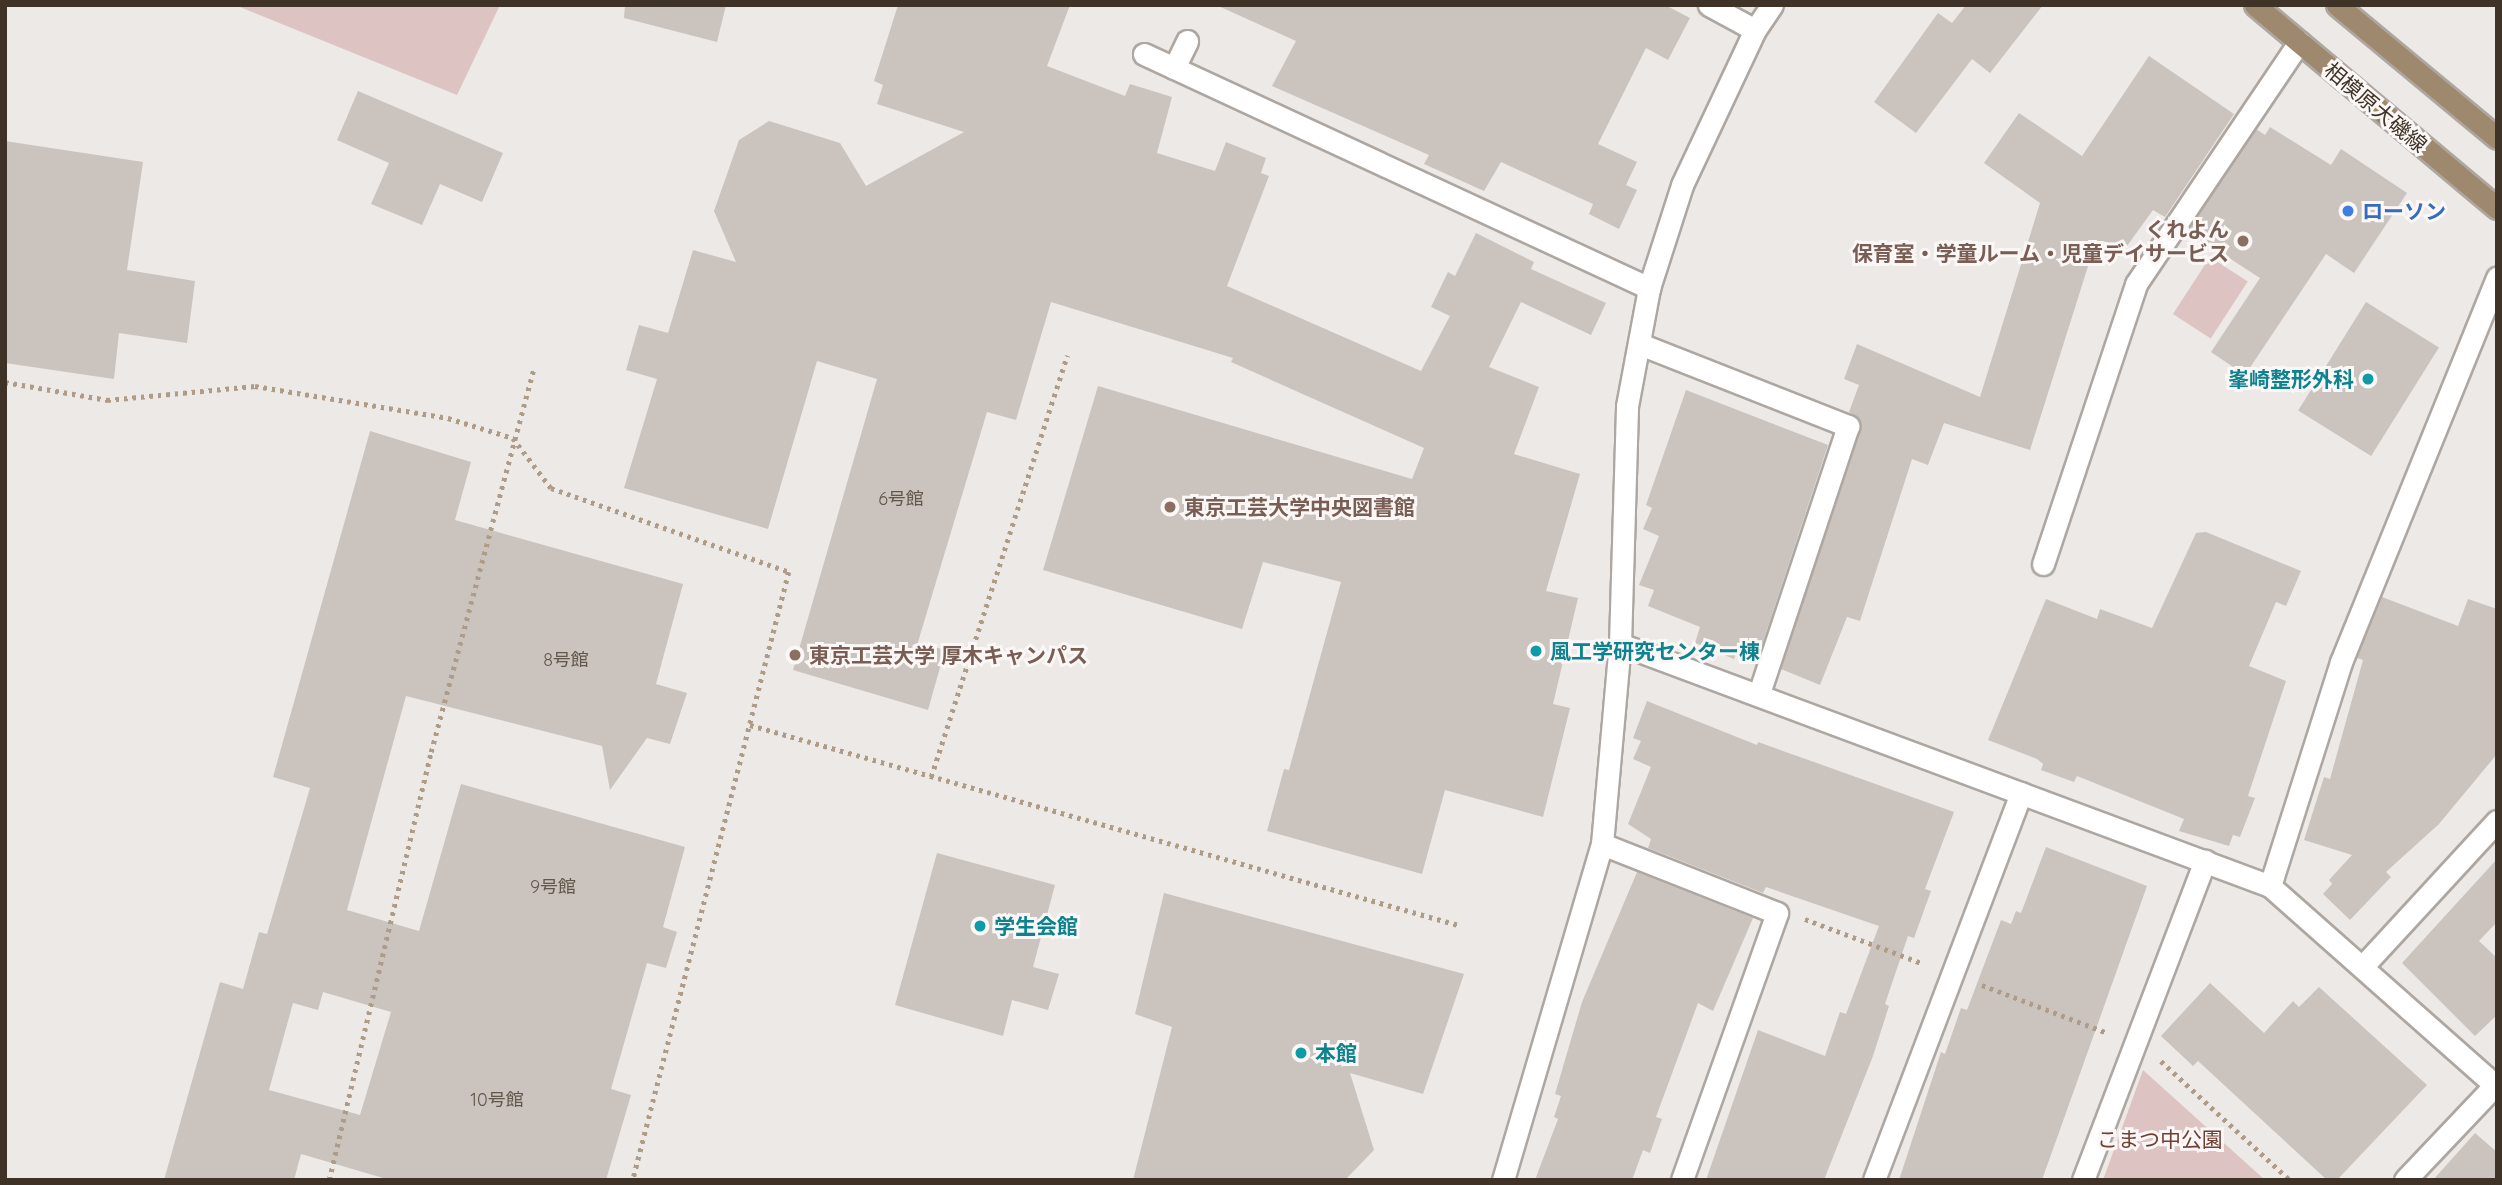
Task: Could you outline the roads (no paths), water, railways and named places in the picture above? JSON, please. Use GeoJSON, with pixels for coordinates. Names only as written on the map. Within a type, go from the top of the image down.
{"type":"FeatureCollection","features":[{"type":"Feature","properties":{"kind":"main road","name":"相模原大磯線"},"geometry":{"type":"LineString","coordinates":[[2255,5],[2497,208]]}},
{"type":"Feature","properties":{"kind":"main road"},"geometry":{"type":"LineString","coordinates":[[2337,5],[2497,138]]}},
{"type":"Feature","properties":{"kind":"street"},"geometry":{"type":"LineString","coordinates":[[1709,5],[1755,30]]}},
{"type":"Feature","properties":{"kind":"street"},"geometry":{"type":"LineString","coordinates":[[1503,1180],[1602,844],[1620,644],[1627,406],[1649,288],[1682,185],[1755,30],[1772,5]]}},
{"type":"Feature","properties":{"kind":"street"},"geometry":{"type":"LineString","coordinates":[[1174,68],[1187,41]]}},
{"type":"Feature","properties":{"kind":"street"},"geometry":{"type":"LineString","coordinates":[[2043,564],[2136,284],[2299,42]]}},
{"type":"Feature","properties":{"kind":"street"},"geometry":{"type":"LineString","coordinates":[[1144,54],[1649,288]]}},
{"type":"Feature","properties":{"kind":"street"},"geometry":{"type":"LineString","coordinates":[[2270,886],[2341,662],[2497,277]]}},
{"type":"Feature","properties":{"kind":"street"},"geometry":{"type":"LineString","coordinates":[[1640,344],[1848,426],[1759,694]]}},
{"type":"Feature","properties":{"kind":"street"},"geometry":{"type":"LineString","coordinates":[[1620,644],[2270,886],[2364,965],[2496,1085],[2405,1180]]}},
{"type":"Feature","properties":{"kind":"street"},"geometry":{"type":"LineString","coordinates":[[1874,1180],[2021,793]]}},
{"type":"Feature","properties":{"kind":"street"},"geometry":{"type":"LineString","coordinates":[[2364,965],[2497,821]]}},
{"type":"Feature","properties":{"kind":"street"},"geometry":{"type":"LineString","coordinates":[[1602,844],[1777,913],[1682,1180]]}},
{"type":"Feature","properties":{"kind":"street"},"geometry":{"type":"LineString","coordinates":[[2084,1180],[2133,1042],[2205,860]]}},
{"type":"Feature","properties":{"kind":"place","name":"ローソン"},"geometry":{"type":"Point","coordinates":[2348,211]}},
{"type":"Feature","properties":{"kind":"place","name":"くれよん 保育室・学童ルーム・児童デイサービス"},"geometry":{"type":"Point","coordinates":[2243,241]}},
{"type":"Feature","properties":{"kind":"place","name":"峯崎整形外科"},"geometry":{"type":"Point","coordinates":[2368,379]}},
{"type":"Feature","properties":{"kind":"place","name":"東京工芸大学中央図書館"},"geometry":{"type":"Point","coordinates":[1170,507]}},
{"type":"Feature","properties":{"kind":"place","name":"風工学研究センター棟"},"geometry":{"type":"Point","coordinates":[1536,651]}},
{"type":"Feature","properties":{"kind":"place","name":"東京工芸大学 厚木キャンパス"},"geometry":{"type":"Point","coordinates":[795,655]}},
{"type":"Feature","properties":{"kind":"place","name":"学生会館"},"geometry":{"type":"Point","coordinates":[980,926]}},
{"type":"Feature","properties":{"kind":"place","name":"本館"},"geometry":{"type":"Point","coordinates":[1301,1053]}},
{"type":"Feature","properties":{"kind":"park label","name":"こまつ中公園"},"geometry":{"type":"Point","coordinates":[2160,1139]}}]}
